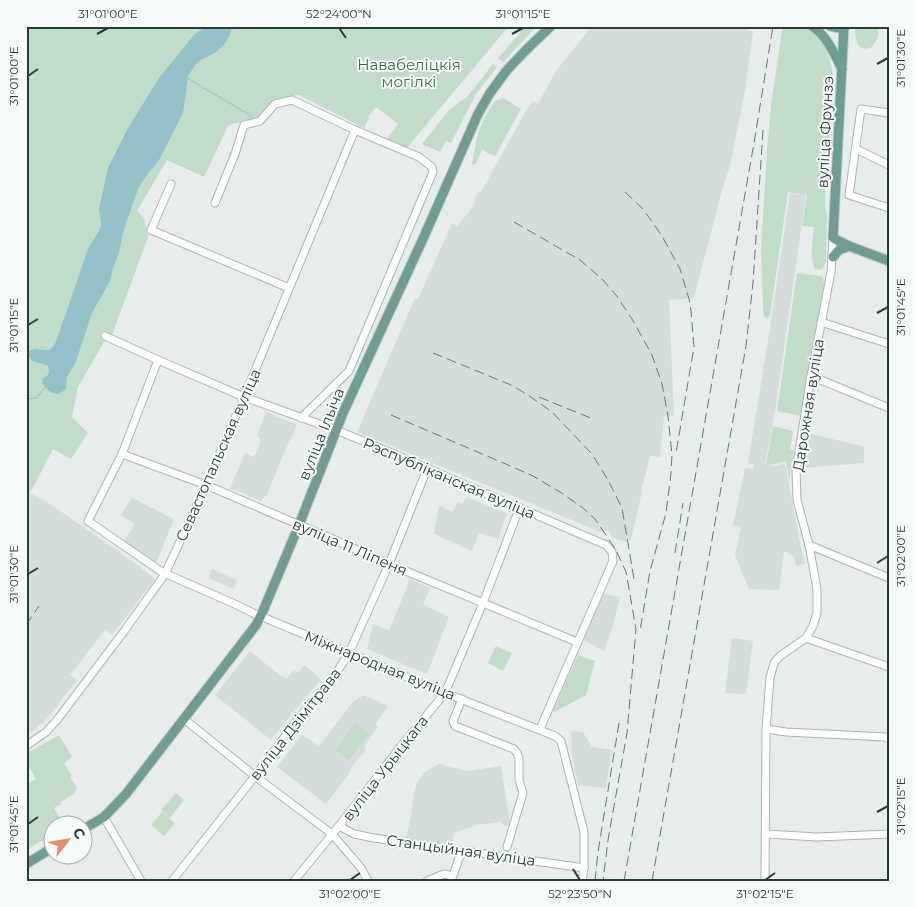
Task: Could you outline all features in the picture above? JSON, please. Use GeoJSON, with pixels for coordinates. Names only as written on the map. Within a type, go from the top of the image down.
{"type":"FeatureCollection","features":[{"type":"Feature","properties":{"kind":"main road","name":"вуліца Ільіча"},"geometry":{"type":"LineString","coordinates":[[92,824],[104,817],[126,794],[256,624],[299,525],[336,430],[478,114],[490,93],[507,70],[551,26]]}},
{"type":"Feature","properties":{"kind":"main road"},"geometry":{"type":"LineString","coordinates":[[812,26],[826,39],[842,69]]}},
{"type":"Feature","properties":{"kind":"main road"},"geometry":{"type":"LineString","coordinates":[[830,26],[844,27]]}},
{"type":"Feature","properties":{"kind":"main road","name":"вуліца Фрунзэ"},"geometry":{"type":"LineString","coordinates":[[833,238],[844,27]]}},
{"type":"Feature","properties":{"kind":"main road"},"geometry":{"type":"LineString","coordinates":[[833,238],[889,261]]}},
{"type":"Feature","properties":{"kind":"main road"},"geometry":{"type":"LineString","coordinates":[[832,257],[839,250],[850,246]]}},
{"type":"Feature","properties":{"kind":"main road"},"geometry":{"type":"LineString","coordinates":[[26,864],[42,854]]}},
{"type":"Feature","properties":{"kind":"street"},"geometry":{"type":"LineString","coordinates":[[215,203],[244,125],[260,121],[275,104],[292,100],[355,130]]}},
{"type":"Feature","properties":{"kind":"street"},"geometry":{"type":"LineString","coordinates":[[889,113],[861,109],[849,195],[889,208]]}},
{"type":"Feature","properties":{"kind":"street","name":"вуліца Ільіча"},"geometry":{"type":"LineString","coordinates":[[301,418],[349,372],[433,172],[429,164],[419,158],[355,130]]}},
{"type":"Feature","properties":{"kind":"street","name":"Севастопальская вуліца"},"geometry":{"type":"LineString","coordinates":[[26,746],[46,732],[57,720],[165,574],[244,397],[355,130]]}},
{"type":"Feature","properties":{"kind":"street"},"geometry":{"type":"LineString","coordinates":[[856,149],[889,165]]}},
{"type":"Feature","properties":{"kind":"street"},"geometry":{"type":"LineString","coordinates":[[171,184],[151,230],[289,288]]}},
{"type":"Feature","properties":{"kind":"street","name":"Дарожная вуліца"},"geometry":{"type":"LineString","coordinates":[[806,638],[817,614],[818,598],[809,545],[797,500],[796,470],[811,376],[832,272],[833,238]]}},
{"type":"Feature","properties":{"kind":"street"},"geometry":{"type":"LineString","coordinates":[[821,322],[889,344]]}},
{"type":"Feature","properties":{"kind":"street","name":"Рэспубліканская вуліца"},"geometry":{"type":"LineString","coordinates":[[105,336],[244,397],[336,430],[606,545],[612,552],[613,561],[540,729]]}},
{"type":"Feature","properties":{"kind":"street"},"geometry":{"type":"LineString","coordinates":[[122,454],[158,360]]}},
{"type":"Feature","properties":{"kind":"street"},"geometry":{"type":"LineString","coordinates":[[811,376],[889,408]]}},
{"type":"Feature","properties":{"kind":"street","name":"вуліца 11 Ліпеня"},"geometry":{"type":"LineString","coordinates":[[122,454],[206,485],[577,642]]}},
{"type":"Feature","properties":{"kind":"street","name":"Міжнародная вуліца"},"geometry":{"type":"LineString","coordinates":[[122,454],[88,521],[165,574],[445,693],[540,729],[561,741],[584,832],[582,881]]}},
{"type":"Feature","properties":{"kind":"street","name":"вуліца Дзімітрава"},"geometry":{"type":"LineString","coordinates":[[172,881],[299,718],[335,675],[349,653],[428,470]]}},
{"type":"Feature","properties":{"kind":"street","name":"вуліца Урыцкага"},"geometry":{"type":"LineString","coordinates":[[294,881],[445,693],[483,603],[519,509]]}},
{"type":"Feature","properties":{"kind":"street"},"geometry":{"type":"LineString","coordinates":[[809,545],[889,578]]}},
{"type":"Feature","properties":{"kind":"street"},"geometry":{"type":"LineString","coordinates":[[765,881],[766,729],[770,678],[774,663],[780,656],[806,638],[889,667]]}},
{"type":"Feature","properties":{"kind":"street"},"geometry":{"type":"LineString","coordinates":[[462,699],[453,722],[455,726],[514,749],[519,758],[519,780],[523,794],[507,847]]}},
{"type":"Feature","properties":{"kind":"street"},"geometry":{"type":"LineString","coordinates":[[184,719],[332,834],[361,868],[368,881]]}},
{"type":"Feature","properties":{"kind":"street"},"geometry":{"type":"LineString","coordinates":[[766,729],[786,732],[889,738]]}},
{"type":"Feature","properties":{"kind":"street"},"geometry":{"type":"LineString","coordinates":[[104,817],[141,881]]}},
{"type":"Feature","properties":{"kind":"street","name":"Станцыйная вуліца"},"geometry":{"type":"LineString","coordinates":[[339,826],[354,834],[374,838],[584,868]]}},
{"type":"Feature","properties":{"kind":"street"},"geometry":{"type":"LineString","coordinates":[[766,834],[817,837],[889,834]]}},
{"type":"Feature","properties":{"kind":"street"},"geometry":{"type":"LineString","coordinates":[[427,881],[444,874],[453,878],[459,858],[464,851]]}},
{"type":"Feature","properties":{"kind":"shaded area"},"geometry":{"type":"Polygon","coordinates":[[[592,26],[738,26],[753,32],[745,91],[730,166],[694,298],[669,300],[674,416],[664,416],[660,457],[650,456],[631,540],[624,542],[612,537],[608,530],[601,532],[357,432],[415,298],[418,299],[452,223],[457,226],[470,211],[479,191],[481,192],[527,109],[533,101],[538,104],[556,71],[592,26]]]}},
{"type":"Feature","properties":{"kind":"shaded area"},"geometry":{"type":"Polygon","coordinates":[[[790,193],[806,195],[775,411],[765,465],[775,466],[785,463],[805,564],[797,566],[793,556],[784,551],[779,590],[749,589],[735,555],[741,528],[733,526],[745,468],[753,469],[754,464],[748,463],[790,193]]]}},
{"type":"Feature","properties":{"kind":"shaded area"},"geometry":{"type":"Polygon","coordinates":[[[266,412],[297,425],[266,497],[264,496],[261,501],[230,488],[245,453],[254,457],[261,441],[257,435],[266,412]]]}},
{"type":"Feature","properties":{"kind":"shaded area"},"geometry":{"type":"Polygon","coordinates":[[[808,433],[865,447],[864,463],[801,468],[808,433]]]}},
{"type":"Feature","properties":{"kind":"shaded area"},"geometry":{"type":"Polygon","coordinates":[[[26,490],[50,504],[155,579],[112,635],[105,630],[70,675],[77,680],[48,718],[26,736],[26,490]]]}},
{"type":"Feature","properties":{"kind":"shaded area"},"geometry":{"type":"Polygon","coordinates":[[[466,497],[507,513],[498,539],[479,533],[472,551],[434,534],[439,505],[452,512],[458,502],[463,504],[466,497]]]}},
{"type":"Feature","properties":{"kind":"shaded area"},"geometry":{"type":"Polygon","coordinates":[[[132,498],[174,519],[156,563],[121,545],[135,524],[121,515],[132,498]]]}},
{"type":"Feature","properties":{"kind":"shaded area"},"geometry":{"type":"Polygon","coordinates":[[[212,569],[237,580],[234,589],[209,578],[212,569]]]}},
{"type":"Feature","properties":{"kind":"shaded area"},"geometry":{"type":"Polygon","coordinates":[[[410,579],[430,588],[423,604],[449,617],[427,674],[367,649],[373,624],[389,631],[410,579]]]}},
{"type":"Feature","properties":{"kind":"shaded area"},"geometry":{"type":"Polygon","coordinates":[[[603,594],[620,597],[604,651],[582,639],[603,594]]]}},
{"type":"Feature","properties":{"kind":"shaded area"},"geometry":{"type":"Polygon","coordinates":[[[732,638],[753,641],[746,694],[725,693],[732,638]]]}},
{"type":"Feature","properties":{"kind":"shaded area"},"geometry":{"type":"Polygon","coordinates":[[[250,651],[286,679],[294,670],[298,673],[304,665],[321,679],[271,740],[215,695],[250,651]]]}},
{"type":"Feature","properties":{"kind":"shaded area"},"geometry":{"type":"Polygon","coordinates":[[[364,695],[388,706],[375,724],[378,726],[365,745],[366,750],[351,767],[351,771],[326,804],[277,767],[302,735],[319,746],[353,702],[364,695]]]}},
{"type":"Feature","properties":{"kind":"shaded area"},"geometry":{"type":"Polygon","coordinates":[[[571,731],[583,732],[592,747],[612,750],[606,788],[578,785],[572,756],[571,731]]]}},
{"type":"Feature","properties":{"kind":"shaded area"},"geometry":{"type":"Polygon","coordinates":[[[439,764],[467,771],[501,766],[510,823],[507,827],[500,822],[476,825],[454,833],[452,845],[406,838],[417,783],[425,772],[439,764]]]}},
{"type":"Feature","properties":{"kind":"green space","name":"Навабеліцкія могілкі"},"geometry":{"type":"Polygon","coordinates":[[[26,26],[509,26],[406,149],[387,139],[398,124],[376,107],[368,117],[364,128],[299,95],[276,99],[257,118],[228,126],[204,177],[167,160],[137,211],[144,218],[148,237],[112,335],[104,342],[78,387],[72,417],[88,433],[71,459],[53,449],[30,492],[26,490],[26,26]]]}},
{"type":"Feature","properties":{"kind":"green space"},"geometry":{"type":"Polygon","coordinates":[[[526,26],[537,26],[503,62],[498,58],[526,26]]]}},
{"type":"Feature","properties":{"kind":"green space"},"geometry":{"type":"Polygon","coordinates":[[[785,26],[806,29],[817,35],[825,46],[831,67],[833,80],[825,189],[827,216],[826,262],[820,270],[815,269],[812,254],[814,227],[802,226],[807,195],[788,192],[770,316],[767,318],[764,316],[763,308],[761,249],[767,151],[771,105],[782,31],[785,26]]]}},
{"type":"Feature","properties":{"kind":"green space"},"geometry":{"type":"Polygon","coordinates":[[[855,26],[878,26],[878,37],[872,47],[867,49],[860,47],[856,40],[855,26]]]}},
{"type":"Feature","properties":{"kind":"green space"},"geometry":{"type":"Polygon","coordinates":[[[493,64],[497,67],[476,94],[451,143],[446,141],[440,152],[422,144],[450,109],[467,97],[493,64]]]}},
{"type":"Feature","properties":{"kind":"green space"},"geometry":{"type":"Polygon","coordinates":[[[503,98],[521,109],[495,156],[482,150],[475,165],[472,164],[478,133],[484,119],[495,101],[503,98]]]}},
{"type":"Feature","properties":{"kind":"green space"},"geometry":{"type":"Polygon","coordinates":[[[797,273],[821,276],[825,286],[800,416],[777,411],[797,273]]]}},
{"type":"Feature","properties":{"kind":"green space"},"geometry":{"type":"Polygon","coordinates":[[[773,426],[793,431],[790,449],[794,450],[790,482],[786,461],[766,465],[773,426]]]}},
{"type":"Feature","properties":{"kind":"green space"},"geometry":{"type":"Polygon","coordinates":[[[496,646],[512,653],[503,671],[488,663],[496,646]]]}},
{"type":"Feature","properties":{"kind":"green space"},"geometry":{"type":"Polygon","coordinates":[[[578,655],[595,661],[586,695],[552,713],[578,655]]]}},
{"type":"Feature","properties":{"kind":"green space"},"geometry":{"type":"Polygon","coordinates":[[[355,723],[369,733],[349,760],[335,750],[355,723]]]}},
{"type":"Feature","properties":{"kind":"green space"},"geometry":{"type":"Polygon","coordinates":[[[59,735],[72,757],[64,763],[77,788],[74,794],[54,808],[57,814],[42,814],[42,841],[26,850],[26,785],[36,779],[26,761],[26,754],[59,735]]]}},
{"type":"Feature","properties":{"kind":"green space"},"geometry":{"type":"Polygon","coordinates":[[[176,793],[184,800],[170,818],[161,810],[176,793]]]}},
{"type":"Feature","properties":{"kind":"green space"},"geometry":{"type":"Polygon","coordinates":[[[162,812],[175,823],[164,836],[151,825],[162,812]]]}},
{"type":"Feature","properties":{"kind":"water"},"geometry":{"type":"Polygon","coordinates":[[[207,26],[232,26],[230,35],[224,45],[215,53],[196,64],[188,76],[183,113],[159,160],[138,189],[110,281],[92,313],[75,364],[67,377],[66,389],[59,394],[53,393],[42,382],[49,372],[48,366],[31,359],[29,351],[34,349],[51,349],[57,339],[88,249],[100,229],[99,209],[108,168],[128,128],[159,78],[195,34],[207,26]]]}},
{"type":"Feature","properties":{"kind":"waterway"},"geometry":{"type":"LineString","coordinates":[[187,78],[253,117]]}},
{"type":"Feature","properties":{"kind":"waterway"},"geometry":{"type":"LineString","coordinates":[[26,399],[37,398],[43,389],[47,387]]}},
{"type":"Feature","properties":{"kind":"railway"},"geometry":{"type":"LineString","coordinates":[[624,881],[773,26]]}},
{"type":"Feature","properties":{"kind":"railway"},"geometry":{"type":"LineString","coordinates":[[652,881],[746,346],[753,283],[763,130]]}},
{"type":"Feature","properties":{"kind":"railway"},"geometry":{"type":"LineString","coordinates":[[625,192],[643,209],[662,236],[680,269],[689,299],[694,347],[676,453]]}},
{"type":"Feature","properties":{"kind":"railway"},"geometry":{"type":"LineString","coordinates":[[514,222],[580,260],[603,280],[632,319],[652,355],[662,384],[672,455],[671,473],[666,513],[650,571],[640,631]]}},
{"type":"Feature","properties":{"kind":"railway"},"geometry":{"type":"LineString","coordinates":[[433,353],[511,385],[528,395],[552,412],[592,454],[622,508],[634,579]]}},
{"type":"Feature","properties":{"kind":"railway"},"geometry":{"type":"LineString","coordinates":[[539,397],[593,419]]}},
{"type":"Feature","properties":{"kind":"railway"},"geometry":{"type":"LineString","coordinates":[[391,415],[533,476],[560,492],[595,519],[616,550],[626,572],[636,629],[627,733],[608,840],[603,881]]}},
{"type":"Feature","properties":{"kind":"railway"},"geometry":{"type":"LineString","coordinates":[[675,553],[683,503]]}},
{"type":"Feature","properties":{"kind":"railway"},"geometry":{"type":"LineString","coordinates":[[26,625],[39,606]]}},
{"type":"Feature","properties":{"kind":"railway"},"geometry":{"type":"LineString","coordinates":[[595,881],[619,723]]}}]}
